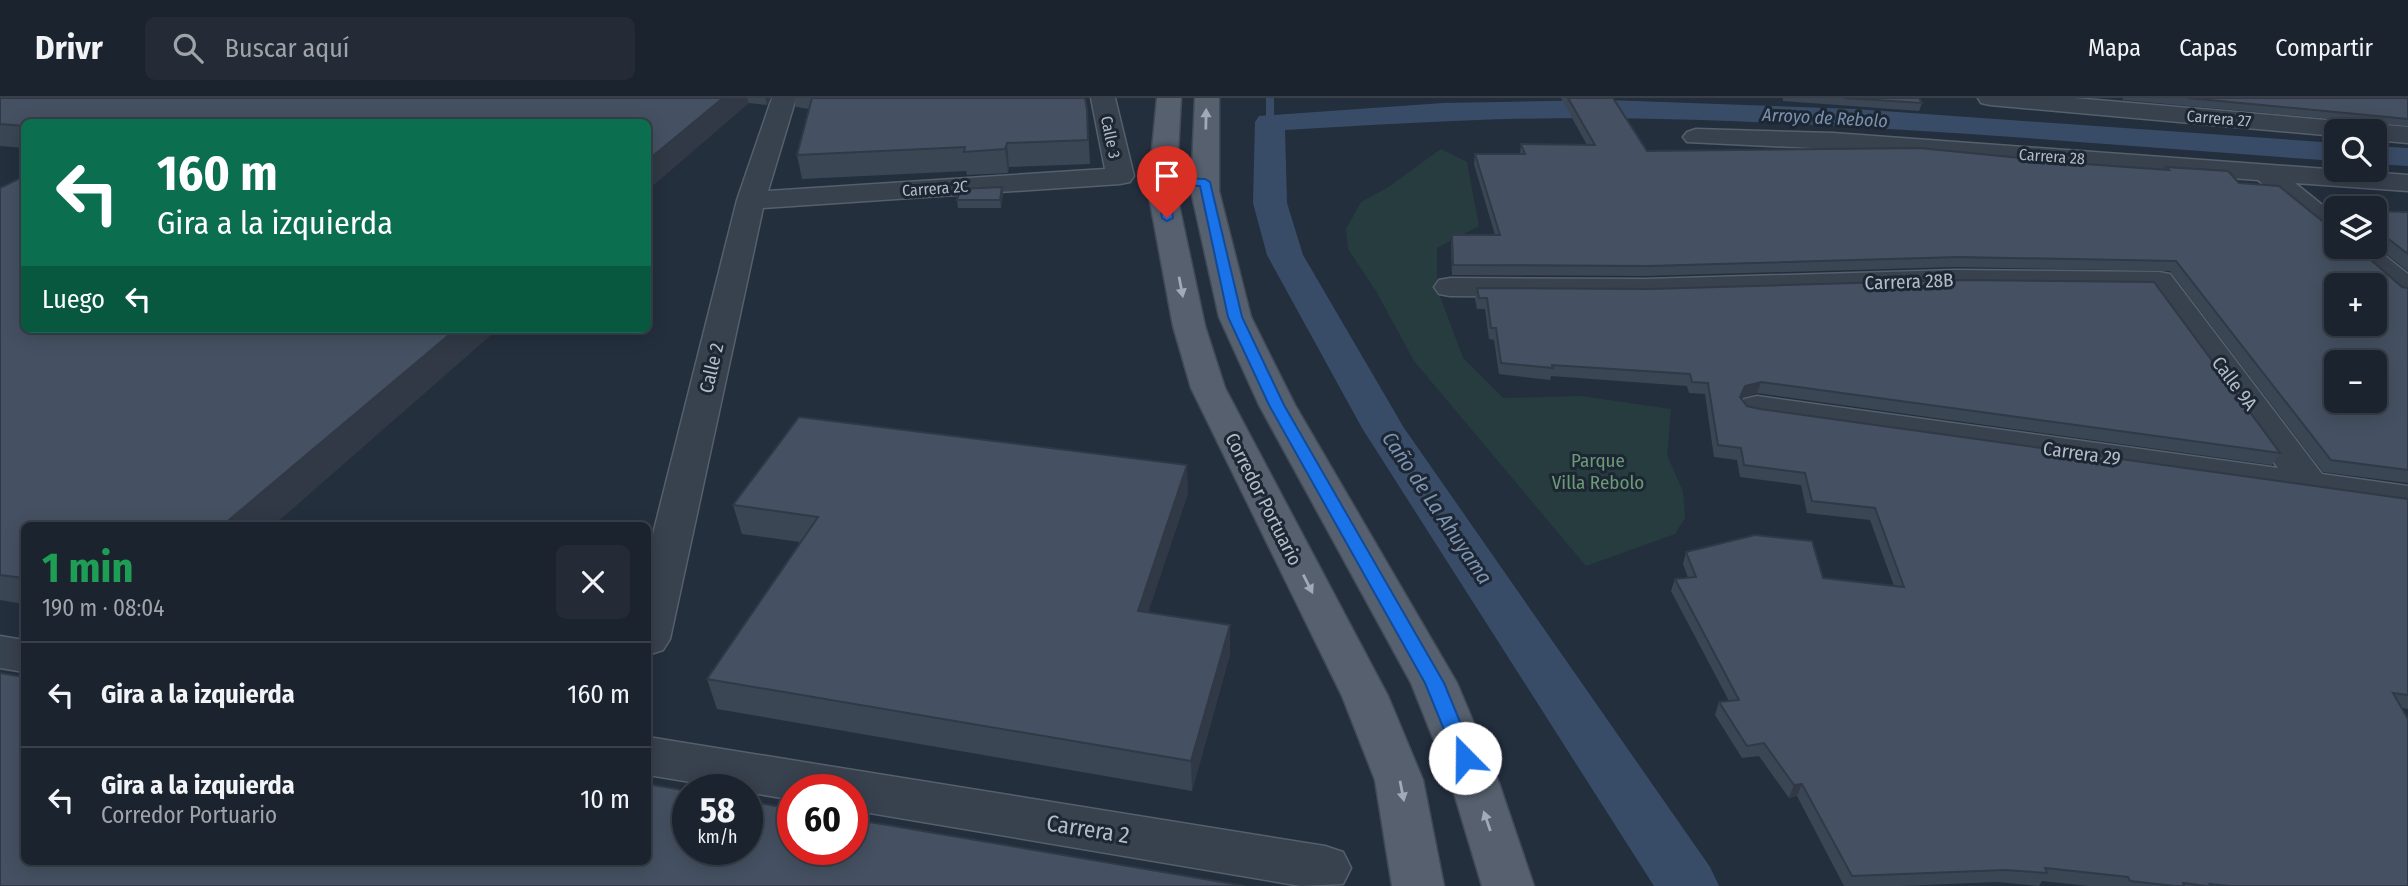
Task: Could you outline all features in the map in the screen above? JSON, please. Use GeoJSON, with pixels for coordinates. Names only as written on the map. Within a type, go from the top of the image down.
{"type":"FeatureCollection","features":[{"type":"Feature","properties":{"kind":"main road","name":"Corredor Portuario"},"geometry":{"type":"LineString","coordinates":[[1169,98],[1162,191],[1189,326],[1208,388],[1365,696],[1399,780],[1418,886]]}},
{"type":"Feature","properties":{"kind":"main road"},"geometry":{"type":"LineString","coordinates":[[1207,98],[1205,182],[1235,317],[1277,405],[1434,683],[1475,783],[1508,886]]}},
{"type":"Feature","properties":{"kind":"main road"},"geometry":{"type":"LineString","coordinates":[[1163,182],[1205,182]]}},
{"type":"Feature","properties":{"kind":"street","name":"Calle 2"},"geometry":{"type":"LineString","coordinates":[[651,626],[751,200],[784,98]]}},
{"type":"Feature","properties":{"kind":"street","name":"Calle 3"},"geometry":{"type":"LineString","coordinates":[[1103,98],[1119,176]]}},
{"type":"Feature","properties":{"kind":"street","name":"Carrera 27"},"geometry":{"type":"LineString","coordinates":[[1990,98],[2324,127]]}},
{"type":"Feature","properties":{"kind":"street"},"geometry":{"type":"LineString","coordinates":[[2387,133],[2408,135]]}},
{"type":"Feature","properties":{"kind":"street","name":"Carrera 28"},"geometry":{"type":"LineString","coordinates":[[1696,137],[1833,142],[2408,183]]}},
{"type":"Feature","properties":{"kind":"street"},"geometry":{"type":"LineString","coordinates":[[2263,171],[2324,220]]}},
{"type":"Feature","properties":{"kind":"street","name":"Carrera 2C"},"geometry":{"type":"LineString","coordinates":[[751,200],[1119,176]]}},
{"type":"Feature","properties":{"kind":"street"},"geometry":{"type":"LineString","coordinates":[[2371,259],[2408,289]]}},
{"type":"Feature","properties":{"kind":"street","name":"Carrera 28B"},"geometry":{"type":"LineString","coordinates":[[1450,287],[1646,288],[1954,279],[2159,281]]}},
{"type":"Feature","properties":{"kind":"street","name":"Calle 9A"},"geometry":{"type":"LineString","coordinates":[[2159,281],[2311,485]]}},
{"type":"Feature","properties":{"kind":"street","name":"Carrera 29"},"geometry":{"type":"LineString","coordinates":[[1757,407],[2408,498]]}},
{"type":"Feature","properties":{"kind":"street"},"geometry":{"type":"LineString","coordinates":[[0,652],[21,656]]}},
{"type":"Feature","properties":{"kind":"street"},"geometry":{"type":"LineString","coordinates":[[651,756],[777,777]]}},
{"type":"Feature","properties":{"kind":"street","name":"Carrera 2"},"geometry":{"type":"LineString","coordinates":[[868,793],[1325,868]]}},
{"type":"Feature","properties":{"kind":"green space","name":"Parque Villa Rebolo"},"geometry":{"type":"Polygon","coordinates":[[[1441,149],[1467,162],[1479,226],[1437,248],[1437,288],[1463,358],[1503,398],[1581,396],[1671,409],[1667,455],[1683,491],[1685,518],[1675,534],[1586,566],[1414,361],[1376,291],[1348,249],[1346,229],[1361,202],[1387,188],[1441,149]]]}},
{"type":"Feature","properties":{"kind":"building"},"geometry":{"type":"Polygon","coordinates":[[[0,98],[723,98],[651,158],[651,119],[21,119],[21,126],[0,124],[0,98]]]}},
{"type":"Feature","properties":{"kind":"building"},"geometry":{"type":"Polygon","coordinates":[[[812,98],[1085,98],[1088,140],[1007,143],[1005,149],[964,152],[965,147],[797,155],[812,98]]]}},
{"type":"Feature","properties":{"kind":"building"},"geometry":{"type":"Polygon","coordinates":[[[1568,98],[1613,98],[1647,151],[1919,148],[2071,163],[2228,171],[2239,183],[2279,186],[2324,222],[2324,259],[2370,259],[2386,273],[2324,273],[2324,336],[2387,336],[2387,274],[2402,287],[2408,288],[2408,470],[2331,460],[2176,261],[1958,257],[1649,266],[1453,265],[1452,235],[1500,235],[1475,154],[1525,154],[1521,144],[1595,145],[1568,98]]]}},
{"type":"Feature","properties":{"kind":"building"},"geometry":{"type":"Polygon","coordinates":[[[1844,98],[1919,98],[1922,103],[1844,98]]]}},
{"type":"Feature","properties":{"kind":"building"},"geometry":{"type":"Polygon","coordinates":[[[2188,98],[2408,98],[2408,119],[2188,98]]]}},
{"type":"Feature","properties":{"kind":"building"},"geometry":{"type":"Polygon","coordinates":[[[21,178],[21,333],[451,333],[227,522],[21,522],[21,578],[0,575],[0,188],[21,178]]]}},
{"type":"Feature","properties":{"kind":"building"},"geometry":{"type":"Polygon","coordinates":[[[1002,187],[1000,200],[957,200],[960,189],[1002,187]]]}},
{"type":"Feature","properties":{"kind":"building"},"geometry":{"type":"Polygon","coordinates":[[[2387,211],[2408,212],[2408,254],[2387,238],[2387,211]]]}},
{"type":"Feature","properties":{"kind":"building"},"geometry":{"type":"Polygon","coordinates":[[[1958,280],[2154,282],[2280,453],[1761,382],[1745,386],[1740,397],[1747,406],[1760,409],[2408,499],[2408,695],[2393,693],[2408,719],[2408,886],[2206,886],[2183,883],[2184,886],[2175,886],[2130,881],[2128,877],[2045,868],[2047,873],[2005,870],[1852,876],[1802,784],[1794,785],[1764,743],[1747,746],[1719,702],[1739,700],[1675,579],[1696,577],[1686,552],[1755,535],[1812,541],[1823,578],[1904,587],[1875,508],[1812,501],[1805,473],[1744,465],[1741,448],[1718,445],[1708,383],[1692,382],[1690,374],[1501,363],[1496,328],[1491,328],[1487,298],[1479,298],[1477,288],[1649,289],[1958,280]]]}},
{"type":"Feature","properties":{"kind":"building"},"geometry":{"type":"Polygon","coordinates":[[[799,417],[1187,465],[1138,611],[1230,625],[1191,761],[707,679],[818,517],[733,505],[799,417]]]}},
{"type":"Feature","properties":{"kind":"building"},"geometry":{"type":"Polygon","coordinates":[[[0,673],[21,676],[21,865],[651,865],[651,785],[672,788],[672,865],[763,865],[763,804],[777,806],[777,865],[868,865],[868,822],[1245,886],[0,886],[0,673]]]}},
{"type":"Feature","properties":{"kind":"waterway","name":"Caño de La Ahuyama"},"geometry":{"type":"LineString","coordinates":[[1270,98],[1270,122]]}},
{"type":"Feature","properties":{"kind":"waterway","name":"Arroyo de Rebolo"},"geometry":{"type":"LineString","coordinates":[[1688,886],[1383,428],[1285,255],[1270,203],[1270,122],[1443,112],[1607,109],[1855,118],[2324,151]]}},
{"type":"Feature","properties":{"kind":"waterway","name":"Arroyo de Rebolo"},"geometry":{"type":"LineString","coordinates":[[2387,156],[2408,157]]}},
{"type":"Feature","properties":{"kind":"route"},"geometry":{"type":"LineString","coordinates":[[1167,218],[1163,182],[1205,182],[1235,317],[1277,405],[1434,683],[1465,758]]}}]}
